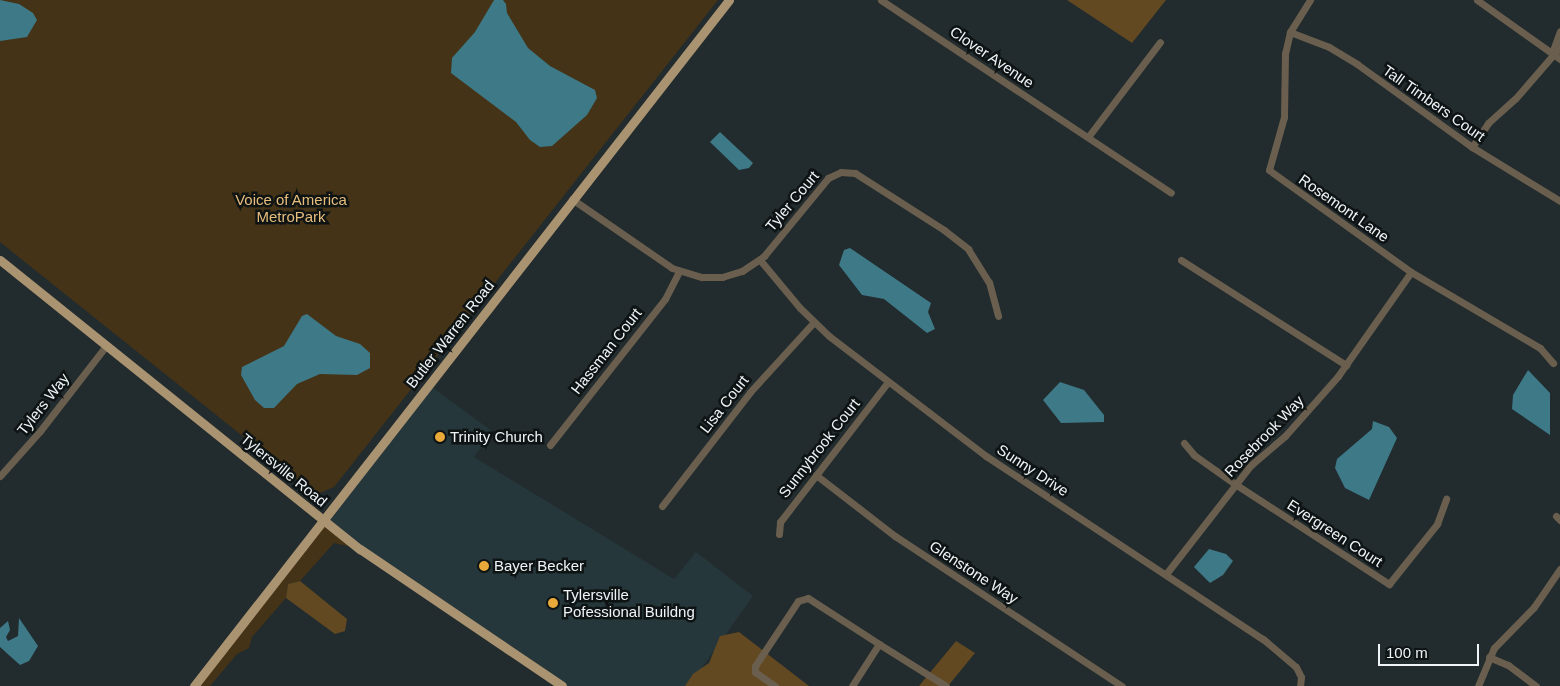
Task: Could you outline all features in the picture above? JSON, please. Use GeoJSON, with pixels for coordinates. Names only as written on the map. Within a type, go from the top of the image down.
{"type":"FeatureCollection","features":[{"type":"Feature","properties":{"kind":"main road","name":"Butler Warren Road"},"geometry":{"type":"LineString","coordinates":[[194,686],[728,0]]}},
{"type":"Feature","properties":{"kind":"main road","name":"Tylersville Road"},"geometry":{"type":"LineString","coordinates":[[0,260],[324,520],[407,583],[562,686]]}},
{"type":"Feature","properties":{"kind":"street","name":"Clover Avenue"},"geometry":{"type":"LineString","coordinates":[[881,0],[1172,193]]}},
{"type":"Feature","properties":{"kind":"street","name":"Rosemont Lane"},"geometry":{"type":"LineString","coordinates":[[1310,0],[1290,32],[1285,53],[1284,117],[1269,170],[1411,272],[1540,348],[1553,363]]}},
{"type":"Feature","properties":{"kind":"street"},"geometry":{"type":"LineString","coordinates":[[1477,0],[1560,59]]}},
{"type":"Feature","properties":{"kind":"street","name":"Tall Timbers Court"},"geometry":{"type":"LineString","coordinates":[[1290,32],[1329,47],[1350,60],[1472,147],[1560,201]]}},
{"type":"Feature","properties":{"kind":"street"},"geometry":{"type":"LineString","coordinates":[[1552,53],[1560,32]]}},
{"type":"Feature","properties":{"kind":"street"},"geometry":{"type":"LineString","coordinates":[[1088,137],[1160,42]]}},
{"type":"Feature","properties":{"kind":"street"},"geometry":{"type":"LineString","coordinates":[[1472,147],[1488,123],[1515,98],[1552,53],[1560,47]]}},
{"type":"Feature","properties":{"kind":"street","name":"Tyler Court"},"geometry":{"type":"LineString","coordinates":[[572,199],[679,271],[702,277],[722,277],[742,271],[760,260],[828,178],[841,172],[855,173],[944,230],[968,249],[989,282],[998,316]]}},
{"type":"Feature","properties":{"kind":"street","name":"Sunny Drive"},"geometry":{"type":"LineString","coordinates":[[760,260],[813,323],[986,456],[1166,574],[1287,658],[1301,677],[1300,686]]}},
{"type":"Feature","properties":{"kind":"street"},"geometry":{"type":"LineString","coordinates":[[1181,260],[1346,365]]}},
{"type":"Feature","properties":{"kind":"street","name":"Hassman Court"},"geometry":{"type":"LineString","coordinates":[[550,445],[665,299],[679,271]]}},
{"type":"Feature","properties":{"kind":"street","name":"Rosebrook Way"},"geometry":{"type":"LineString","coordinates":[[1166,574],[1251,465],[1285,436],[1346,365],[1411,272]]}},
{"type":"Feature","properties":{"kind":"street","name":"Lisa Court"},"geometry":{"type":"LineString","coordinates":[[662,506],[750,392],[813,323]]}},
{"type":"Feature","properties":{"kind":"street","name":"Tylers Way"},"geometry":{"type":"LineString","coordinates":[[0,476],[40,431],[106,346]]}},
{"type":"Feature","properties":{"kind":"street","name":"Sunnybrook Court"},"geometry":{"type":"LineString","coordinates":[[779,534],[780,522],[888,382]]}},
{"type":"Feature","properties":{"kind":"street","name":"Evergreen Court"},"geometry":{"type":"LineString","coordinates":[[1184,443],[1194,455],[1235,484],[1389,584],[1436,524],[1446,499]]}},
{"type":"Feature","properties":{"kind":"street","name":"Glenstone Way"},"geometry":{"type":"LineString","coordinates":[[816,475],[895,536],[1122,686]]}},
{"type":"Feature","properties":{"kind":"street"},"geometry":{"type":"LineString","coordinates":[[1478,686],[1489,657],[1534,607],[1560,568]]}},
{"type":"Feature","properties":{"kind":"street"},"geometry":{"type":"LineString","coordinates":[[775,686],[755,672],[755,666],[798,601],[808,598],[946,686]]}},
{"type":"Feature","properties":{"kind":"street"},"geometry":{"type":"LineString","coordinates":[[852,686],[879,644]]}},
{"type":"Feature","properties":{"kind":"street"},"geometry":{"type":"LineString","coordinates":[[1489,657],[1508,665],[1536,686]]}},
{"type":"Feature","properties":{"kind":"shaded area"},"geometry":{"type":"Polygon","coordinates":[[[1067,0],[1166,0],[1132,43],[1067,0]]]}},
{"type":"Feature","properties":{"kind":"shaded area"},"geometry":{"type":"Polygon","coordinates":[[[428,384],[493,432],[474,457],[674,579],[696,552],[753,596],[689,686],[562,686],[324,520],[428,384]]]}},
{"type":"Feature","properties":{"kind":"shaded area"},"geometry":{"type":"Polygon","coordinates":[[[300,581],[347,619],[345,631],[335,634],[286,598],[288,584],[300,581]]]}},
{"type":"Feature","properties":{"kind":"shaded area"},"geometry":{"type":"Polygon","coordinates":[[[739,632],[809,686],[685,686],[693,674],[709,663],[720,636],[739,632]]]}},
{"type":"Feature","properties":{"kind":"shaded area"},"geometry":{"type":"Polygon","coordinates":[[[956,641],[975,653],[948,686],[919,686],[956,641]]]}},
{"type":"Feature","properties":{"kind":"green space","name":"Voice of America MetroPark"},"geometry":{"type":"Polygon","coordinates":[[[0,0],[718,0],[334,487],[320,493],[310,490],[0,242],[0,0]]]}},
{"type":"Feature","properties":{"kind":"green space"},"geometry":{"type":"Polygon","coordinates":[[[324,520],[360,549],[334,543],[300,581],[288,584],[286,598],[252,637],[249,648],[237,654],[210,686],[194,686],[324,520]]]}},
{"type":"Feature","properties":{"kind":"water"},"geometry":{"type":"Polygon","coordinates":[[[0,0],[19,4],[33,13],[37,20],[27,37],[0,41],[0,0]]]}},
{"type":"Feature","properties":{"kind":"water"},"geometry":{"type":"Polygon","coordinates":[[[494,0],[503,0],[506,4],[507,13],[528,48],[550,66],[595,90],[597,98],[587,115],[552,146],[540,147],[530,140],[516,122],[451,73],[452,58],[475,32],[494,0]]]}},
{"type":"Feature","properties":{"kind":"water"},"geometry":{"type":"Polygon","coordinates":[[[720,132],[753,163],[749,168],[739,170],[710,142],[720,132]]]}},
{"type":"Feature","properties":{"kind":"water"},"geometry":{"type":"Polygon","coordinates":[[[850,248],[931,303],[928,312],[935,329],[927,333],[884,299],[862,295],[839,265],[844,250],[850,248]]]}},
{"type":"Feature","properties":{"kind":"water"},"geometry":{"type":"Polygon","coordinates":[[[307,314],[336,336],[360,344],[370,353],[370,368],[357,375],[320,374],[297,384],[274,408],[264,408],[255,400],[241,375],[242,367],[284,346],[302,316],[307,314]]]}},
{"type":"Feature","properties":{"kind":"water"},"geometry":{"type":"Polygon","coordinates":[[[1528,370],[1550,393],[1550,435],[1512,409],[1513,395],[1528,370]]]}},
{"type":"Feature","properties":{"kind":"water"},"geometry":{"type":"Polygon","coordinates":[[[1060,382],[1084,390],[1104,415],[1104,422],[1061,423],[1043,400],[1060,382]]]}},
{"type":"Feature","properties":{"kind":"water"},"geometry":{"type":"Polygon","coordinates":[[[1373,421],[1389,427],[1397,438],[1369,500],[1345,488],[1335,468],[1337,459],[1372,429],[1373,421]]]}},
{"type":"Feature","properties":{"kind":"water"},"geometry":{"type":"Polygon","coordinates":[[[1209,549],[1226,554],[1233,561],[1223,575],[1210,583],[1194,567],[1209,549]]]}},
{"type":"Feature","properties":{"kind":"water"},"geometry":{"type":"Polygon","coordinates":[[[19,618],[38,646],[29,661],[20,665],[0,647],[0,628],[8,621],[10,630],[6,637],[8,641],[18,636],[19,618]]]}},
{"type":"Feature","properties":{"kind":"place","name":"Trinity Church"},"geometry":{"type":"Point","coordinates":[440,437]}},
{"type":"Feature","properties":{"kind":"place","name":"Bayer Becker"},"geometry":{"type":"Point","coordinates":[484,566]}},
{"type":"Feature","properties":{"kind":"place","name":"Tylersville Pofessional Buildng"},"geometry":{"type":"Point","coordinates":[553,603]}}]}
